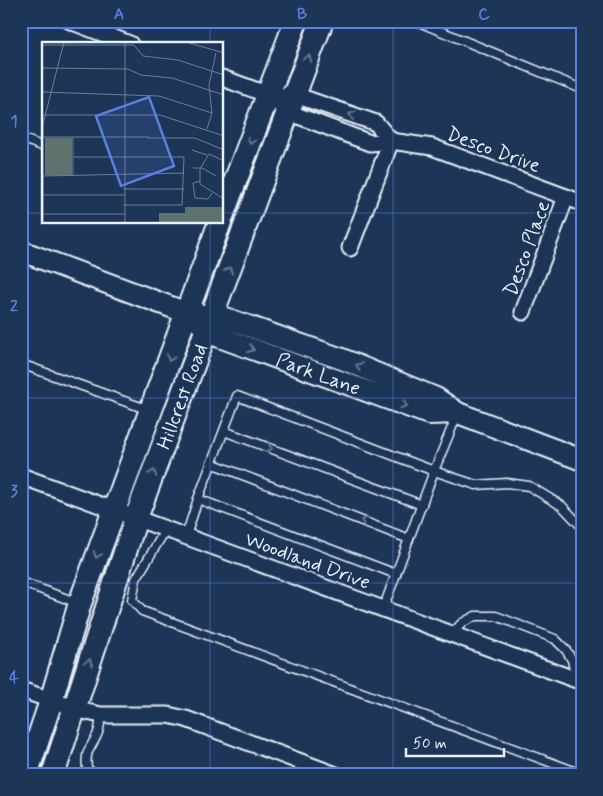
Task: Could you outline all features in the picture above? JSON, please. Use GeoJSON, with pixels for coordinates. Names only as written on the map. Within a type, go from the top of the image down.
{"type":"FeatureCollection","features":[{"type":"Feature","properties":{"kind":"main road","name":"Hillcrest Road"},"geometry":{"type":"LineString","coordinates":[[224,212],[296,21]]}},
{"type":"Feature","properties":{"kind":"main road","name":"Hillcrest Road"},"geometry":{"type":"LineString","coordinates":[[53,775],[136,518],[322,21]]}},
{"type":"Feature","properties":{"kind":"main road","name":"Hillcrest Road"},"geometry":{"type":"LineString","coordinates":[[26,775],[51,701],[80,603],[219,224]]}},
{"type":"Feature","properties":{"kind":"street"},"geometry":{"type":"LineString","coordinates":[[70,21],[125,42]]}},
{"type":"Feature","properties":{"kind":"street","name":"Desco Drive"},"geometry":{"type":"LineString","coordinates":[[224,79],[292,104],[370,143],[391,141],[432,147],[582,203]]}},
{"type":"Feature","properties":{"kind":"street"},"geometry":{"type":"LineString","coordinates":[[350,248],[391,141]]}},
{"type":"Feature","properties":{"kind":"street","name":"Desco Place"},"geometry":{"type":"LineString","coordinates":[[523,312],[566,197]]}},
{"type":"Feature","properties":{"kind":"street","name":"Park Lane"},"geometry":{"type":"LineString","coordinates":[[21,251],[210,322],[231,320],[342,359],[436,398],[458,414],[582,460]]}},
{"type":"Feature","properties":{"kind":"street","name":"Woodland Drive"},"geometry":{"type":"LineString","coordinates":[[21,476],[579,681]]}},
{"type":"Feature","properties":{"kind":"street"},"geometry":{"type":"LineString","coordinates":[[21,690],[51,701],[101,715],[168,715],[186,719],[336,775]]}},
{"type":"Feature","properties":{"kind":"lane"},"geometry":{"type":"LineString","coordinates":[[416,21],[582,89]]}},
{"type":"Feature","properties":{"kind":"lane"},"geometry":{"type":"LineString","coordinates":[[21,138],[42,146]]}},
{"type":"Feature","properties":{"kind":"lane"},"geometry":{"type":"LineString","coordinates":[[21,364],[150,410]]}},
{"type":"Feature","properties":{"kind":"lane"},"geometry":{"type":"LineString","coordinates":[[186,536],[237,396],[434,472],[476,485],[507,483],[529,486],[562,506],[582,527]]}},
{"type":"Feature","properties":{"kind":"lane"},"geometry":{"type":"LineString","coordinates":[[383,609],[434,472],[458,414]]}},
{"type":"Feature","properties":{"kind":"lane"},"geometry":{"type":"LineString","coordinates":[[224,431],[422,505]]}},
{"type":"Feature","properties":{"kind":"lane"},"geometry":{"type":"LineString","coordinates":[[212,463],[409,539]]}},
{"type":"Feature","properties":{"kind":"lane"},"geometry":{"type":"LineString","coordinates":[[198,499],[396,574]]}},
{"type":"Feature","properties":{"kind":"lane"},"geometry":{"type":"LineString","coordinates":[[166,529],[136,580],[132,600],[142,611],[582,774]]}},
{"type":"Feature","properties":{"kind":"lane"},"geometry":{"type":"LineString","coordinates":[[21,582],[80,603]]}},
{"type":"Feature","properties":{"kind":"lane"},"geometry":{"type":"LineString","coordinates":[[451,635],[462,623],[475,616],[496,616],[555,639],[566,650],[572,660],[579,681]]}},
{"type":"Feature","properties":{"kind":"lane"},"geometry":{"type":"LineString","coordinates":[[94,775],[87,768],[86,758],[90,746],[97,735],[101,715]]}}]}
